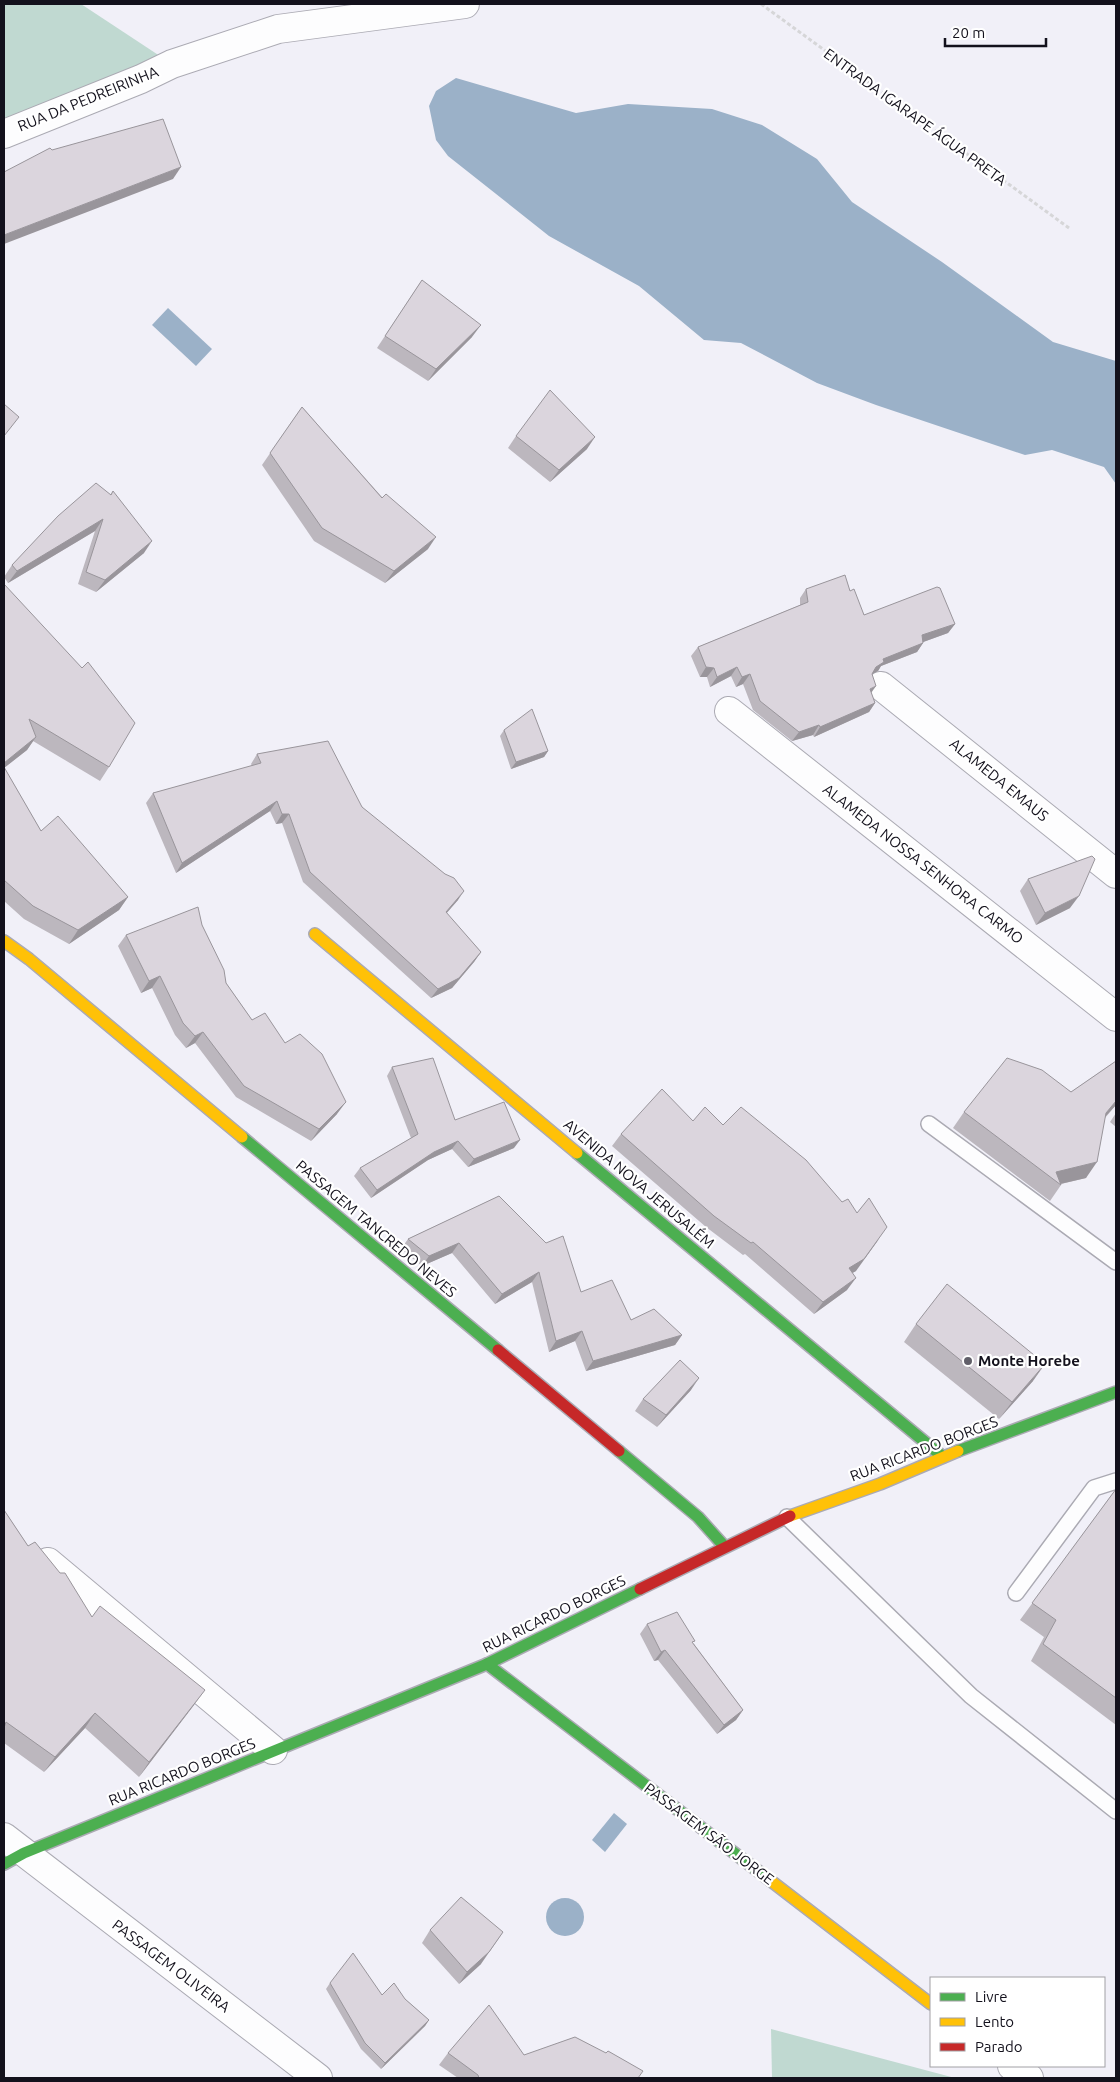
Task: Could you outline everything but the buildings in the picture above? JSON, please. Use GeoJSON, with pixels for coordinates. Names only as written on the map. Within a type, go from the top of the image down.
{"type":"FeatureCollection","features":[{"type":"Feature","properties":{"kind":"street","name":"RUA DA PEDREIRINHA"},"geometry":{"type":"LineString","coordinates":[[4,134],[142,79],[172,64],[278,29],[465,4]]}},
{"type":"Feature","properties":{"kind":"street","name":"ALAMEDA EMAUS"},"geometry":{"type":"LineString","coordinates":[[881,686],[1116,874]]}},
{"type":"Feature","properties":{"kind":"street","name":"ALAMEDA NOSSA SENHORA CARMO"},"geometry":{"type":"LineString","coordinates":[[729,711],[1116,1017]]}},
{"type":"Feature","properties":{"kind":"street","name":"AVENIDA NOVA JERUSALÉM"},"geometry":{"type":"LineString","coordinates":[[315,934],[943,1456]]}},
{"type":"Feature","properties":{"kind":"street","name":"PASSAGEM TANCREDO NEVES"},"geometry":{"type":"LineString","coordinates":[[4,941],[690,1511],[724,1546]]}},
{"type":"Feature","properties":{"kind":"street","name":"RUA RICARDO BORGES"},"geometry":{"type":"LineString","coordinates":[[10,1851],[273,1750],[487,1664],[724,1546],[787,1517],[880,1484],[943,1456],[1116,1392]]}},
{"type":"Feature","properties":{"kind":"street"},"geometry":{"type":"LineString","coordinates":[[48,1562],[273,1750]]}},
{"type":"Feature","properties":{"kind":"street","name":"PASSAGEM SÃO JORGE"},"geometry":{"type":"LineString","coordinates":[[487,1664],[930,2003]]}},
{"type":"Feature","properties":{"kind":"street","name":"PASSAGEM OLIVEIRA"},"geometry":{"type":"LineString","coordinates":[[10,1851],[318,2078]]}},
{"type":"Feature","properties":{"kind":"street"},"geometry":{"type":"LineString","coordinates":[[1013,2067],[1029,2078]]}},
{"type":"Feature","properties":{"kind":"lane"},"geometry":{"type":"LineString","coordinates":[[929,1124],[1116,1262]]}},
{"type":"Feature","properties":{"kind":"lane"},"geometry":{"type":"LineString","coordinates":[[1016,1592],[1094,1488],[1116,1481]]}},
{"type":"Feature","properties":{"kind":"lane"},"geometry":{"type":"LineString","coordinates":[[787,1517],[970,1696],[1116,1810]]}},
{"type":"Feature","properties":{"kind":"path","name":"ENTRADA IGARAPE ÁGUA PRETA"},"geometry":{"type":"LineString","coordinates":[[761,4],[1069,228]]}},
{"type":"Feature","properties":{"kind":"green space"},"geometry":{"type":"Polygon","coordinates":[[[4,4],[81,4],[172,64],[4,128],[4,4]]]}},
{"type":"Feature","properties":{"kind":"green space"},"geometry":{"type":"Polygon","coordinates":[[[771,2029],[955,2078],[772,2078],[771,2029]]]}},
{"type":"Feature","properties":{"kind":"water"},"geometry":{"type":"Polygon","coordinates":[[[456,78],[576,113],[628,104],[712,109],[762,125],[817,159],[852,202],[942,262],[1053,342],[1116,361],[1116,484],[1104,467],[1052,450],[1025,455],[817,383],[741,343],[704,340],[639,286],[549,236],[448,156],[436,140],[429,106],[436,91],[456,78]]]}},
{"type":"Feature","properties":{"kind":"water"},"geometry":{"type":"Polygon","coordinates":[[[168,308],[212,349],[196,366],[152,325],[168,308]]]}},
{"type":"Feature","properties":{"kind":"water"},"geometry":{"type":"Polygon","coordinates":[[[614,1813],[627,1824],[605,1852],[592,1840],[614,1813]]]}},
{"type":"Feature","properties":{"kind":"water"},"geometry":{"type":"Polygon","coordinates":[[[565,1898],[572,1899],[578,1904],[583,1910],[583,1924],[578,1930],[572,1935],[565,1936],[558,1935],[552,1930],[547,1924],[546,1917],[547,1910],[552,1904],[558,1899],[565,1898]]]}},
{"type":"Feature","properties":{"kind":"traffic: fast"},"geometry":{"type":"LineString","coordinates":[[242,1137],[498,1350]]}},
{"type":"Feature","properties":{"kind":"traffic: fast"},"geometry":{"type":"LineString","coordinates":[[577,1153],[943,1457]]}},
{"type":"Feature","properties":{"kind":"traffic: fast"},"geometry":{"type":"LineString","coordinates":[[958,1451],[1116,1392]]}},
{"type":"Feature","properties":{"kind":"traffic: fast"},"geometry":{"type":"LineString","coordinates":[[619,1451],[698,1517],[724,1546]]}},
{"type":"Feature","properties":{"kind":"traffic: fast"},"geometry":{"type":"LineString","coordinates":[[4,1864],[24,1853],[487,1664],[640,1589]]}},
{"type":"Feature","properties":{"kind":"traffic: fast"},"geometry":{"type":"LineString","coordinates":[[487,1664],[771,1881]]}},
{"type":"Feature","properties":{"kind":"traffic: slow"},"geometry":{"type":"LineString","coordinates":[[315,934],[577,1153]]}},
{"type":"Feature","properties":{"kind":"traffic: slow"},"geometry":{"type":"LineString","coordinates":[[4,941],[29,959],[242,1137]]}},
{"type":"Feature","properties":{"kind":"traffic: slow"},"geometry":{"type":"LineString","coordinates":[[790,1516],[880,1484],[958,1451]]}},
{"type":"Feature","properties":{"kind":"traffic: slow"},"geometry":{"type":"LineString","coordinates":[[771,1881],[930,2003]]}},
{"type":"Feature","properties":{"kind":"traffic: jam"},"geometry":{"type":"LineString","coordinates":[[498,1350],[619,1451]]}},
{"type":"Feature","properties":{"kind":"traffic: jam"},"geometry":{"type":"LineString","coordinates":[[640,1589],[790,1516]]}},
{"type":"Feature","properties":{"kind":"place","name":"Monte Horebe"},"geometry":{"type":"Point","coordinates":[968,1361]}}]}
